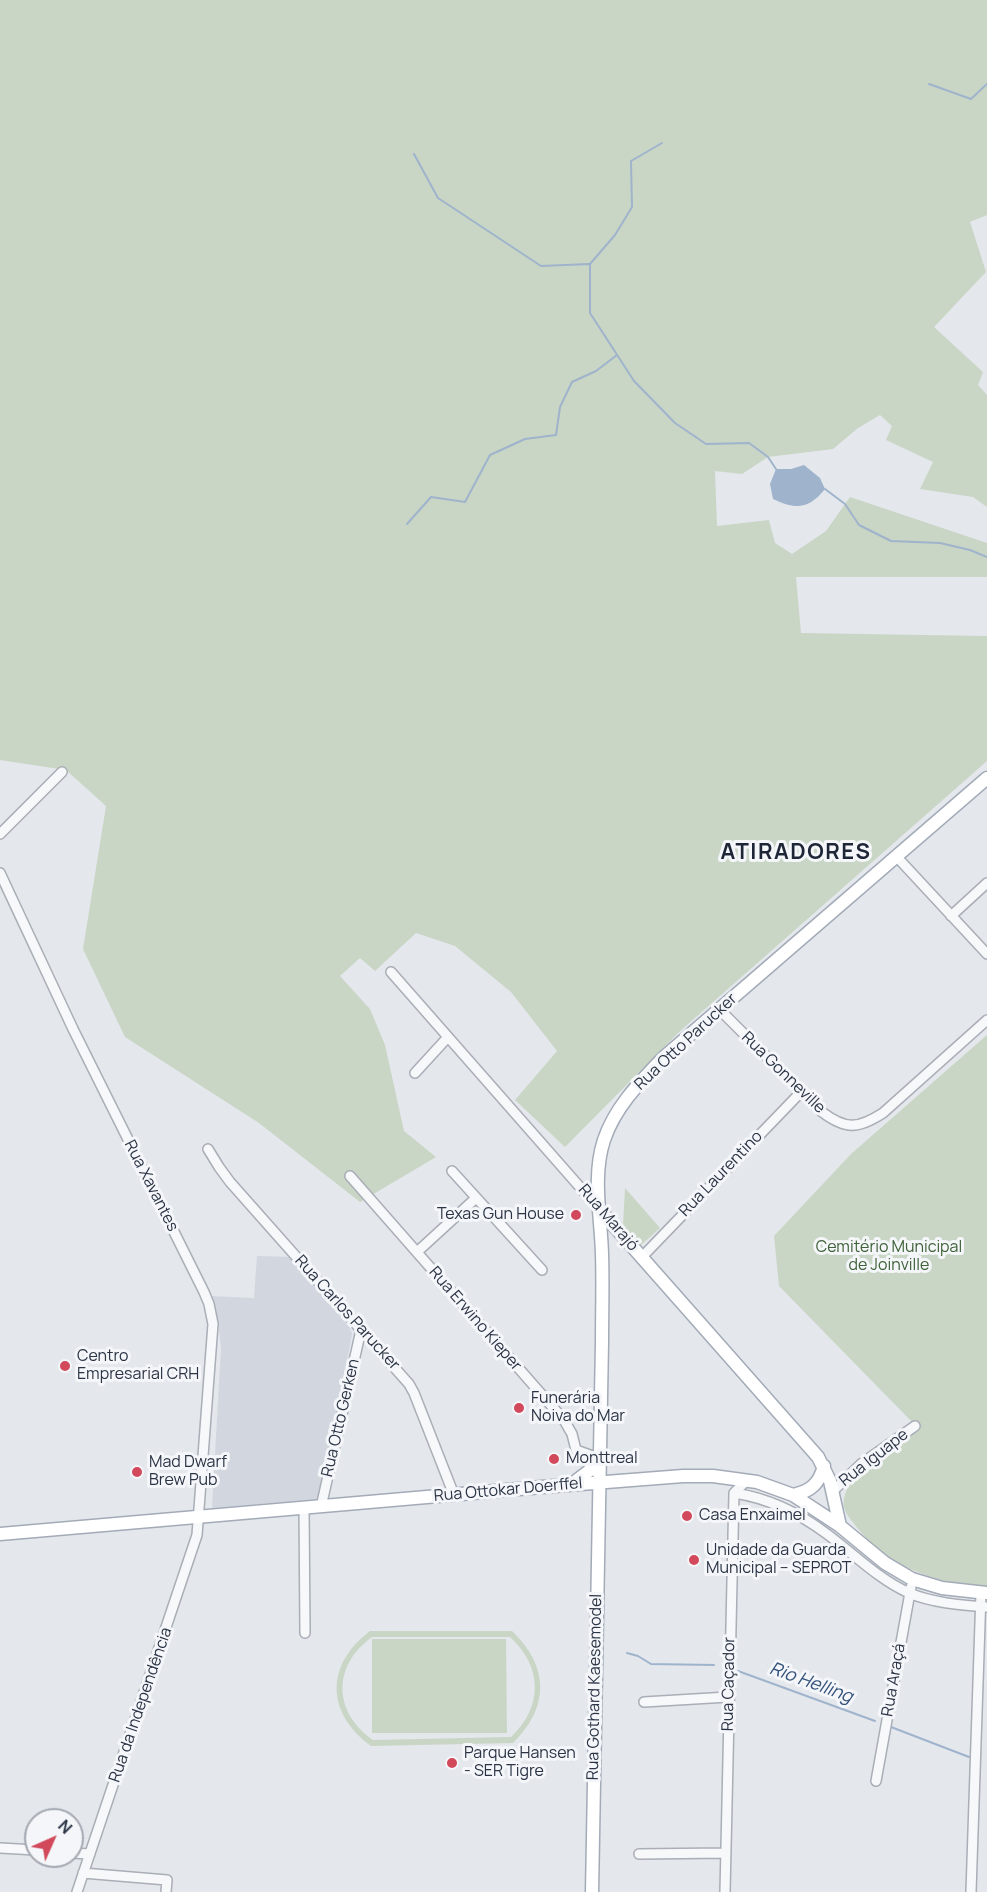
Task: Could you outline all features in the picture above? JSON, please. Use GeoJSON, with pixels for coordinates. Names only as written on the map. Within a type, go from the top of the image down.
{"type":"FeatureCollection","features":[{"type":"Feature","properties":{"kind":"main road","name":"Rua Otto Parucker"},"geometry":{"type":"LineString","coordinates":[[598,1482],[602,1254],[598,1171],[604,1140],[614,1118],[651,1070],[718,1009],[987,778]]}},
{"type":"Feature","properties":{"kind":"main road","name":"Rua Marajó"},"geometry":{"type":"LineString","coordinates":[[600,1210],[824,1466],[833,1491],[840,1526]]}},
{"type":"Feature","properties":{"kind":"main road"},"geometry":{"type":"LineString","coordinates":[[602,1254],[611,1241],[628,1242]]}},
{"type":"Feature","properties":{"kind":"main road"},"geometry":{"type":"LineString","coordinates":[[571,1485],[589,1471],[598,1458]]}},
{"type":"Feature","properties":{"kind":"main road"},"geometry":{"type":"LineString","coordinates":[[793,1496],[813,1487],[824,1466]]}},
{"type":"Feature","properties":{"kind":"main road","name":"Rua Ottokar Doerffel"},"geometry":{"type":"LineString","coordinates":[[0,1534],[598,1482],[704,1476],[747,1480],[770,1486],[793,1496],[840,1526],[885,1563],[912,1579],[942,1588],[984,1593]]}},
{"type":"Feature","properties":{"kind":"main road","name":"Rua Gothard Kaesemodel"},"geometry":{"type":"LineString","coordinates":[[592,1892],[598,1482]]}},
{"type":"Feature","properties":{"kind":"street"},"geometry":{"type":"LineString","coordinates":[[0,834],[62,772]]}},
{"type":"Feature","properties":{"kind":"street"},"geometry":{"type":"LineString","coordinates":[[896,856],[987,954]]}},
{"type":"Feature","properties":{"kind":"street","name":"Rua Xavantes"},"geometry":{"type":"LineString","coordinates":[[0,873],[73,1029],[209,1304],[213,1324],[213,1348],[199,1518]]}},
{"type":"Feature","properties":{"kind":"street"},"geometry":{"type":"LineString","coordinates":[[951,916],[987,883]]}},
{"type":"Feature","properties":{"kind":"street","name":"Rua Marajó"},"geometry":{"type":"LineString","coordinates":[[391,972],[600,1210]]}},
{"type":"Feature","properties":{"kind":"street","name":"Rua Gonneville"},"geometry":{"type":"LineString","coordinates":[[718,1009],[833,1121],[854,1126],[883,1113],[987,1020]]}},
{"type":"Feature","properties":{"kind":"street"},"geometry":{"type":"LineString","coordinates":[[415,1073],[448,1037]]}},
{"type":"Feature","properties":{"kind":"street","name":"Rua Laurentino"},"geometry":{"type":"LineString","coordinates":[[642,1257],[801,1092]]}},
{"type":"Feature","properties":{"kind":"street","name":"Rua Carlos Parucker"},"geometry":{"type":"LineString","coordinates":[[208,1149],[230,1182],[402,1375],[414,1393],[454,1495]]}},
{"type":"Feature","properties":{"kind":"street"},"geometry":{"type":"LineString","coordinates":[[452,1171],[542,1270]]}},
{"type":"Feature","properties":{"kind":"street","name":"Rua Erwino Kieper"},"geometry":{"type":"LineString","coordinates":[[350,1176],[564,1420],[572,1434],[576,1450],[598,1458]]}},
{"type":"Feature","properties":{"kind":"street"},"geometry":{"type":"LineString","coordinates":[[417,1252],[477,1198]]}},
{"type":"Feature","properties":{"kind":"street","name":"Rua Otto Gerken"},"geometry":{"type":"LineString","coordinates":[[321,1507],[362,1330]]}},
{"type":"Feature","properties":{"kind":"street","name":"Rua Iguape"},"geometry":{"type":"LineString","coordinates":[[833,1491],[861,1464],[915,1426]]}},
{"type":"Feature","properties":{"kind":"street"},"geometry":{"type":"LineString","coordinates":[[734,1493],[747,1480]]}},
{"type":"Feature","properties":{"kind":"street"},"geometry":{"type":"LineString","coordinates":[[734,1493],[768,1501],[803,1518],[881,1576],[909,1593],[937,1601],[984,1607]]}},
{"type":"Feature","properties":{"kind":"street","name":"Rua Caçador"},"geometry":{"type":"LineString","coordinates":[[725,1892],[734,1493]]}},
{"type":"Feature","properties":{"kind":"street"},"geometry":{"type":"LineString","coordinates":[[304,1508],[305,1633]]}},
{"type":"Feature","properties":{"kind":"street","name":"Rua da Independência"},"geometry":{"type":"LineString","coordinates":[[77,1892],[190,1560],[199,1518]]}},
{"type":"Feature","properties":{"kind":"street","name":"Rua Araçá"},"geometry":{"type":"LineString","coordinates":[[876,1780],[912,1579]]}},
{"type":"Feature","properties":{"kind":"street"},"geometry":{"type":"LineString","coordinates":[[971,1892],[984,1593]]}},
{"type":"Feature","properties":{"kind":"street"},"geometry":{"type":"LineString","coordinates":[[644,1702],[728,1697]]}},
{"type":"Feature","properties":{"kind":"street"},"geometry":{"type":"LineString","coordinates":[[0,1848],[24,1849]]}},
{"type":"Feature","properties":{"kind":"street"},"geometry":{"type":"LineString","coordinates":[[639,1854],[725,1853]]}},
{"type":"Feature","properties":{"kind":"street"},"geometry":{"type":"LineString","coordinates":[[84,1854],[90,1854]]}},
{"type":"Feature","properties":{"kind":"street"},"geometry":{"type":"LineString","coordinates":[[83,1874],[167,1880],[166,1892]]}},
{"type":"Feature","properties":{"kind":"shaded area"},"geometry":{"type":"Polygon","coordinates":[[[257,1256],[290,1257],[350,1328],[352,1334],[322,1493],[319,1497],[214,1508],[212,1507],[221,1348],[218,1321],[211,1296],[254,1298],[257,1256]]]}},
{"type":"Feature","properties":{"kind":"green space"},"geometry":{"type":"Polygon","coordinates":[[[0,0],[987,0],[987,215],[970,222],[986,272],[934,327],[983,372],[978,385],[987,395],[987,507],[973,497],[920,489],[933,462],[886,440],[892,426],[880,415],[858,428],[833,449],[768,457],[742,474],[715,471],[717,526],[769,520],[775,543],[792,554],[826,531],[850,497],[987,543],[987,577],[796,577],[801,633],[987,636],[987,761],[679,1032],[565,1147],[515,1100],[557,1051],[511,992],[455,946],[416,933],[375,971],[360,958],[340,976],[370,1009],[385,1045],[404,1131],[436,1157],[360,1202],[259,1123],[125,1037],[83,949],[106,806],[66,770],[0,760],[0,0]]]}},
{"type":"Feature","properties":{"kind":"green space","name":"Cemitério Municipal de Joinville"},"geometry":{"type":"Polygon","coordinates":[[[987,1035],[987,1588],[934,1578],[901,1564],[872,1543],[847,1514],[844,1499],[849,1485],[845,1479],[915,1425],[779,1286],[774,1236],[851,1154],[987,1035]]]}},
{"type":"Feature","properties":{"kind":"green space"},"geometry":{"type":"Polygon","coordinates":[[[625,1188],[660,1228],[640,1246],[623,1226],[625,1188]]]}},
{"type":"Feature","properties":{"kind":"green space"},"geometry":{"type":"Polygon","coordinates":[[[370,1631],[512,1631],[533,1658],[538,1672],[539,1701],[534,1715],[513,1743],[371,1746],[356,1733],[339,1704],[337,1689],[339,1674],[355,1644],[370,1631]],[[372,1637],[350,1661],[344,1675],[342,1689],[350,1716],[373,1740],[511,1737],[529,1713],[535,1687],[529,1661],[510,1637],[372,1637]]]}},
{"type":"Feature","properties":{"kind":"green space"},"geometry":{"type":"Polygon","coordinates":[[[372,1639],[506,1639],[507,1733],[372,1733],[372,1639]]]}},
{"type":"Feature","properties":{"kind":"water"},"geometry":{"type":"Polygon","coordinates":[[[804,465],[820,478],[825,489],[819,496],[802,506],[789,505],[773,499],[770,484],[776,469],[791,469],[804,465]]]}},
{"type":"Feature","properties":{"kind":"waterway"},"geometry":{"type":"LineString","coordinates":[[929,84],[971,99],[987,84]]}},
{"type":"Feature","properties":{"kind":"waterway"},"geometry":{"type":"LineString","coordinates":[[662,143],[631,161],[632,207],[615,235],[590,264],[590,313],[634,381],[675,423],[706,444],[749,443],[768,457],[776,469]]}},
{"type":"Feature","properties":{"kind":"waterway"},"geometry":{"type":"LineString","coordinates":[[414,154],[438,198],[541,266],[589,264]]}},
{"type":"Feature","properties":{"kind":"waterway"},"geometry":{"type":"LineString","coordinates":[[407,524],[431,497],[465,502],[490,455],[525,439],[556,435],[560,407],[572,382],[596,371],[617,355]]}},
{"type":"Feature","properties":{"kind":"waterway"},"geometry":{"type":"LineString","coordinates":[[825,489],[845,504],[859,525],[891,541],[940,543],[970,550],[987,557]]}},
{"type":"Feature","properties":{"kind":"waterway","name":"Rio Helling"},"geometry":{"type":"LineString","coordinates":[[627,1653],[638,1656],[651,1664],[714,1665]]}},
{"type":"Feature","properties":{"kind":"waterway","name":"Rio Helling"},"geometry":{"type":"LineString","coordinates":[[738,1671],[875,1721]]}},
{"type":"Feature","properties":{"kind":"waterway","name":"Rio Helling"},"geometry":{"type":"LineString","coordinates":[[891,1727],[969,1757]]}},
{"type":"Feature","properties":{"kind":"place","name":"Texas Gun House"},"geometry":{"type":"Point","coordinates":[576,1215]}},
{"type":"Feature","properties":{"kind":"place","name":"Centro Empresarial CRH"},"geometry":{"type":"Point","coordinates":[65,1366]}},
{"type":"Feature","properties":{"kind":"place","name":"Funerária Noiva do Mar"},"geometry":{"type":"Point","coordinates":[519,1408]}},
{"type":"Feature","properties":{"kind":"place","name":"Monttreal"},"geometry":{"type":"Point","coordinates":[554,1459]}},
{"type":"Feature","properties":{"kind":"place","name":"Mad Dwarf Brew Pub"},"geometry":{"type":"Point","coordinates":[137,1472]}},
{"type":"Feature","properties":{"kind":"place","name":"Casa Enxaimel"},"geometry":{"type":"Point","coordinates":[687,1516]}},
{"type":"Feature","properties":{"kind":"place","name":"Unidade da Guarda Municipal – SEPROT"},"geometry":{"type":"Point","coordinates":[694,1560]}},
{"type":"Feature","properties":{"kind":"place","name":"Parque Hansen - SER Tigre"},"geometry":{"type":"Point","coordinates":[452,1763]}},
{"type":"Feature","properties":{"kind":"district","name":"ATIRADORES"},"geometry":{"type":"Point","coordinates":[796,853]}}]}
